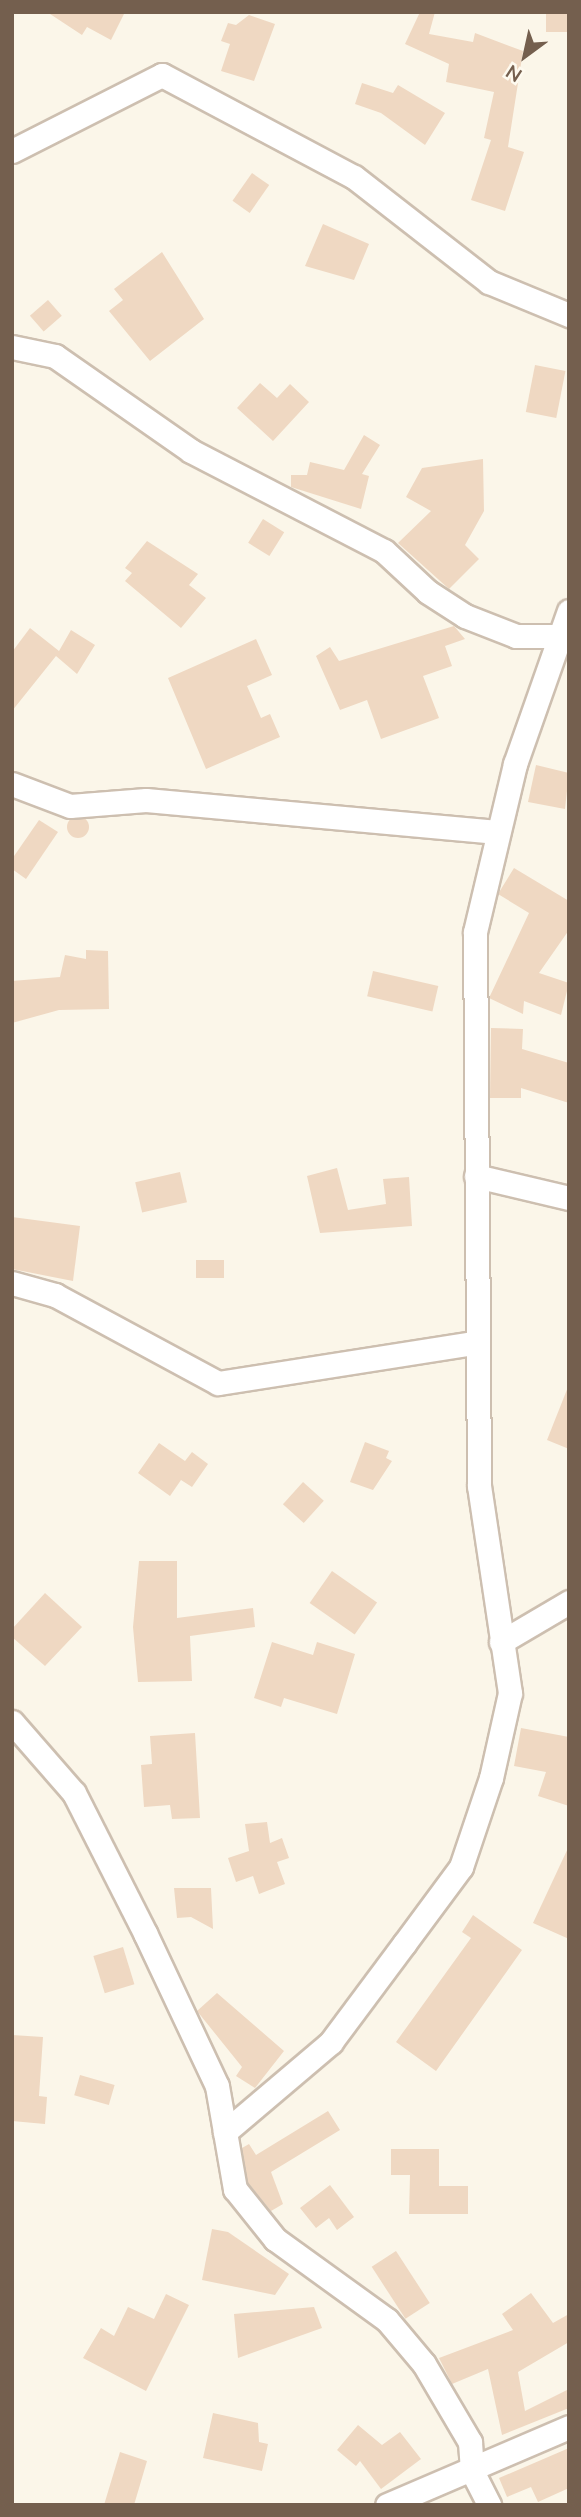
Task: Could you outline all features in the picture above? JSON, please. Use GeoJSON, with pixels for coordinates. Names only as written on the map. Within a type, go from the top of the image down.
{"type":"FeatureCollection","features":[{"type":"Feature","properties":{"kind":"street"},"geometry":{"type":"LineString","coordinates":[[12,152],[162,75],[354,177],[489,282],[569,315]]}},
{"type":"Feature","properties":{"kind":"street"},"geometry":{"type":"LineString","coordinates":[[12,348],[55,356],[191,451],[384,551],[428,592],[465,616],[516,636],[561,636]]}},
{"type":"Feature","properties":{"kind":"street"},"geometry":{"type":"LineString","coordinates":[[225,2132],[331,2042],[461,1867],[491,1778],[510,1693],[500,1642],[479,1486],[474,1343],[475,932],[495,832],[569,611]]}},
{"type":"Feature","properties":{"kind":"street"},"geometry":{"type":"LineString","coordinates":[[12,783],[70,806],[146,800],[495,832]]}},
{"type":"Feature","properties":{"kind":"street"},"geometry":{"type":"LineString","coordinates":[[476,1176],[569,1198]]}},
{"type":"Feature","properties":{"kind":"street"},"geometry":{"type":"LineString","coordinates":[[12,1283],[55,1295],[218,1382],[474,1343]]}},
{"type":"Feature","properties":{"kind":"street"},"geometry":{"type":"LineString","coordinates":[[500,1642],[569,1602]]}},
{"type":"Feature","properties":{"kind":"street"},"geometry":{"type":"LineString","coordinates":[[12,1722],[74,1793],[112,1865],[217,2086],[235,2189],[258,2223],[387,2320],[424,2364],[470,2442],[472,2471],[489,2505]]}},
{"type":"Feature","properties":{"kind":"street"},"geometry":{"type":"LineString","coordinates":[[387,2505],[472,2471],[569,2427]]}},
{"type":"Feature","properties":{"kind":"building"},"geometry":{"type":"Polygon","coordinates":[[[47,12],[125,12],[111,40],[87,27],[82,35],[47,12]]]}},
{"type":"Feature","properties":{"kind":"building"},"geometry":{"type":"Polygon","coordinates":[[[420,12],[435,12],[429,34],[473,42],[475,33],[523,51],[508,147],[524,152],[505,211],[471,200],[491,140],[484,138],[494,92],[446,82],[449,64],[405,44],[420,12]]]}},
{"type":"Feature","properties":{"kind":"building"},"geometry":{"type":"Polygon","coordinates":[[[546,12],[569,12],[569,32],[546,32],[546,12]]]}},
{"type":"Feature","properties":{"kind":"building"},"geometry":{"type":"Polygon","coordinates":[[[249,15],[275,24],[254,81],[221,71],[230,44],[221,41],[228,23],[236,25],[249,15]]]}},
{"type":"Feature","properties":{"kind":"building"},"geometry":{"type":"Polygon","coordinates":[[[362,83],[393,93],[398,85],[445,113],[425,145],[381,113],[355,104],[362,83]]]}},
{"type":"Feature","properties":{"kind":"building"},"geometry":{"type":"Polygon","coordinates":[[[252,173],[269,185],[250,213],[232,201],[252,173]]]}},
{"type":"Feature","properties":{"kind":"building"},"geometry":{"type":"Polygon","coordinates":[[[323,224],[369,244],[354,280],[305,266],[323,224]]]}},
{"type":"Feature","properties":{"kind":"building"},"geometry":{"type":"Polygon","coordinates":[[[162,252],[204,319],[150,361],[109,311],[123,300],[114,289],[162,252]]]}},
{"type":"Feature","properties":{"kind":"building"},"geometry":{"type":"Polygon","coordinates":[[[48,300],[62,316],[44,332],[30,316],[48,300]]]}},
{"type":"Feature","properties":{"kind":"building"},"geometry":{"type":"Polygon","coordinates":[[[535,365],[565,371],[556,418],[526,412],[535,365]]]}},
{"type":"Feature","properties":{"kind":"building"},"geometry":{"type":"Polygon","coordinates":[[[260,383],[277,398],[290,384],[309,402],[273,441],[237,408],[260,383]]]}},
{"type":"Feature","properties":{"kind":"building"},"geometry":{"type":"Polygon","coordinates":[[[364,435],[380,445],[362,474],[369,476],[361,509],[291,487],[291,475],[307,475],[310,462],[344,470],[364,435]]]}},
{"type":"Feature","properties":{"kind":"building"},"geometry":{"type":"Polygon","coordinates":[[[483,459],[484,511],[465,545],[479,559],[449,589],[398,543],[431,511],[406,497],[422,468],[483,459]]]}},
{"type":"Feature","properties":{"kind":"building"},"geometry":{"type":"Polygon","coordinates":[[[263,519],[284,532],[269,556],[248,543],[263,519]]]}},
{"type":"Feature","properties":{"kind":"building"},"geometry":{"type":"Polygon","coordinates":[[[147,541],[198,574],[189,585],[206,598],[181,628],[125,581],[132,573],[125,568],[147,541]]]}},
{"type":"Feature","properties":{"kind":"building"},"geometry":{"type":"Polygon","coordinates":[[[454,626],[465,639],[445,646],[452,666],[423,676],[439,718],[381,739],[367,700],[340,710],[316,656],[330,647],[339,661],[454,626]]]}},
{"type":"Feature","properties":{"kind":"building"},"geometry":{"type":"Polygon","coordinates":[[[30,628],[59,651],[71,630],[95,645],[77,674],[56,656],[12,711],[12,652],[30,628]]]}},
{"type":"Feature","properties":{"kind":"building"},"geometry":{"type":"Polygon","coordinates":[[[256,639],[272,675],[247,686],[261,718],[270,714],[280,737],[206,769],[168,678],[256,639]]]}},
{"type":"Feature","properties":{"kind":"building"},"geometry":{"type":"Polygon","coordinates":[[[536,765],[569,773],[565,809],[528,802],[536,765]]]}},
{"type":"Feature","properties":{"kind":"building"},"geometry":{"type":"Polygon","coordinates":[[[74,816],[82,816],[89,823],[89,831],[82,838],[74,838],[67,831],[67,823],[74,816]]]}},
{"type":"Feature","properties":{"kind":"building"},"geometry":{"type":"Polygon","coordinates":[[[39,820],[58,832],[26,879],[12,869],[12,859],[39,820]]]}},
{"type":"Feature","properties":{"kind":"building"},"geometry":{"type":"Polygon","coordinates":[[[514,868],[569,901],[569,930],[539,973],[569,983],[561,1015],[524,1001],[523,1014],[489,998],[529,913],[498,894],[514,868]]]}},
{"type":"Feature","properties":{"kind":"building"},"geometry":{"type":"Polygon","coordinates":[[[86,950],[108,951],[109,1009],[59,1010],[12,1023],[12,981],[60,977],[65,955],[86,959],[86,950]]]}},
{"type":"Feature","properties":{"kind":"building"},"geometry":{"type":"Polygon","coordinates":[[[373,971],[438,986],[432,1011],[367,996],[373,971]]]}},
{"type":"Feature","properties":{"kind":"building"},"geometry":{"type":"Polygon","coordinates":[[[491,1028],[523,1029],[522,1049],[569,1063],[569,1103],[521,1088],[521,1098],[490,1098],[491,1028]]]}},
{"type":"Feature","properties":{"kind":"building"},"geometry":{"type":"Polygon","coordinates":[[[337,1168],[348,1210],[386,1204],[383,1179],[409,1177],[412,1226],[320,1233],[307,1176],[337,1168]]]}},
{"type":"Feature","properties":{"kind":"building"},"geometry":{"type":"Polygon","coordinates":[[[180,1172],[187,1202],[142,1213],[135,1182],[180,1172]]]}},
{"type":"Feature","properties":{"kind":"building"},"geometry":{"type":"Polygon","coordinates":[[[12,1217],[80,1226],[73,1281],[12,1269],[12,1217]]]}},
{"type":"Feature","properties":{"kind":"building"},"geometry":{"type":"Polygon","coordinates":[[[196,1260],[224,1260],[224,1278],[196,1278],[196,1260]]]}},
{"type":"Feature","properties":{"kind":"building"},"geometry":{"type":"Polygon","coordinates":[[[569,1387],[569,1449],[547,1440],[569,1387]]]}},
{"type":"Feature","properties":{"kind":"building"},"geometry":{"type":"Polygon","coordinates":[[[365,1442],[389,1451],[386,1458],[392,1461],[373,1490],[350,1482],[365,1442]]]}},
{"type":"Feature","properties":{"kind":"building"},"geometry":{"type":"Polygon","coordinates":[[[159,1443],[185,1461],[192,1452],[208,1464],[192,1487],[181,1480],[170,1496],[138,1473],[159,1443]]]}},
{"type":"Feature","properties":{"kind":"building"},"geometry":{"type":"Polygon","coordinates":[[[303,1482],[324,1501],[304,1523],[283,1504],[303,1482]]]}},
{"type":"Feature","properties":{"kind":"building"},"geometry":{"type":"Polygon","coordinates":[[[139,1561],[177,1561],[177,1618],[253,1608],[255,1627],[190,1636],[192,1681],[138,1682],[133,1627],[139,1561]]]}},
{"type":"Feature","properties":{"kind":"building"},"geometry":{"type":"Polygon","coordinates":[[[332,1571],[377,1603],[355,1634],[310,1603],[332,1571]]]}},
{"type":"Feature","properties":{"kind":"building"},"geometry":{"type":"Polygon","coordinates":[[[45,1593],[82,1627],[45,1666],[12,1637],[12,1629],[45,1593]]]}},
{"type":"Feature","properties":{"kind":"building"},"geometry":{"type":"Polygon","coordinates":[[[272,1642],[313,1655],[317,1642],[355,1654],[337,1714],[284,1698],[281,1707],[254,1698],[272,1642]]]}},
{"type":"Feature","properties":{"kind":"building"},"geometry":{"type":"Polygon","coordinates":[[[521,1728],[569,1737],[569,1806],[538,1796],[546,1772],[514,1766],[521,1728]]]}},
{"type":"Feature","properties":{"kind":"building"},"geometry":{"type":"Polygon","coordinates":[[[195,1733],[200,1818],[172,1819],[170,1805],[144,1807],[141,1765],[152,1764],[150,1736],[195,1733]]]}},
{"type":"Feature","properties":{"kind":"building"},"geometry":{"type":"Polygon","coordinates":[[[267,1822],[270,1843],[282,1838],[289,1858],[277,1862],[285,1884],[259,1894],[253,1876],[236,1882],[228,1858],[249,1851],[245,1824],[267,1822]]]}},
{"type":"Feature","properties":{"kind":"building"},"geometry":{"type":"Polygon","coordinates":[[[569,1846],[569,1939],[533,1923],[569,1846]]]}},
{"type":"Feature","properties":{"kind":"building"},"geometry":{"type":"Polygon","coordinates":[[[174,1888],[211,1888],[213,1929],[191,1917],[177,1918],[174,1888]]]}},
{"type":"Feature","properties":{"kind":"building"},"geometry":{"type":"Polygon","coordinates":[[[473,1915],[522,1950],[436,2071],[396,2042],[471,1938],[462,1932],[473,1915]]]}},
{"type":"Feature","properties":{"kind":"building"},"geometry":{"type":"Polygon","coordinates":[[[123,1947],[134,1984],[105,1993],[93,1956],[123,1947]]]}},
{"type":"Feature","properties":{"kind":"building"},"geometry":{"type":"Polygon","coordinates":[[[217,1993],[284,2051],[255,2088],[236,2076],[242,2067],[197,2011],[217,1993]]]}},
{"type":"Feature","properties":{"kind":"building"},"geometry":{"type":"Polygon","coordinates":[[[12,2035],[43,2037],[39,2096],[47,2097],[45,2124],[12,2121],[12,2035]]]}},
{"type":"Feature","properties":{"kind":"building"},"geometry":{"type":"Polygon","coordinates":[[[80,2075],[115,2085],[109,2105],[74,2095],[80,2075]]]}},
{"type":"Feature","properties":{"kind":"building"},"geometry":{"type":"Polygon","coordinates":[[[328,2111],[340,2130],[271,2172],[283,2204],[271,2211],[248,2183],[242,2148],[249,2144],[256,2155],[328,2111]]]}},
{"type":"Feature","properties":{"kind":"building"},"geometry":{"type":"Polygon","coordinates":[[[391,2149],[439,2149],[439,2186],[468,2186],[468,2214],[409,2214],[410,2175],[391,2175],[391,2149]]]}},
{"type":"Feature","properties":{"kind":"building"},"geometry":{"type":"Polygon","coordinates":[[[330,2185],[354,2217],[337,2230],[329,2218],[316,2228],[300,2208],[330,2185]]]}},
{"type":"Feature","properties":{"kind":"building"},"geometry":{"type":"Polygon","coordinates":[[[212,2229],[228,2232],[289,2274],[275,2295],[202,2280],[212,2229]]]}},
{"type":"Feature","properties":{"kind":"building"},"geometry":{"type":"Polygon","coordinates":[[[396,2251],[430,2303],[405,2319],[372,2267],[396,2251]]]}},
{"type":"Feature","properties":{"kind":"building"},"geometry":{"type":"Polygon","coordinates":[[[531,2293],[553,2323],[569,2314],[569,2342],[518,2372],[525,2411],[569,2389],[569,2408],[502,2435],[488,2369],[452,2384],[439,2358],[513,2330],[502,2314],[531,2293]]]}},
{"type":"Feature","properties":{"kind":"building"},"geometry":{"type":"Polygon","coordinates":[[[166,2294],[189,2305],[146,2391],[83,2358],[101,2328],[114,2336],[128,2307],[154,2319],[166,2294]]]}},
{"type":"Feature","properties":{"kind":"building"},"geometry":{"type":"Polygon","coordinates":[[[314,2307],[322,2328],[238,2358],[234,2314],[314,2307]]]}},
{"type":"Feature","properties":{"kind":"building"},"geometry":{"type":"Polygon","coordinates":[[[213,2413],[258,2423],[259,2442],[268,2444],[262,2471],[203,2458],[213,2413]]]}},
{"type":"Feature","properties":{"kind":"building"},"geometry":{"type":"Polygon","coordinates":[[[358,2425],[382,2445],[400,2432],[421,2459],[381,2489],[360,2461],[356,2466],[337,2450],[358,2425]]]}},
{"type":"Feature","properties":{"kind":"building"},"geometry":{"type":"Polygon","coordinates":[[[569,2448],[569,2488],[538,2502],[531,2487],[507,2497],[499,2478],[569,2448]]]}},
{"type":"Feature","properties":{"kind":"building"},"geometry":{"type":"Polygon","coordinates":[[[120,2452],[147,2461],[134,2505],[104,2505],[120,2452]]]}}]}
